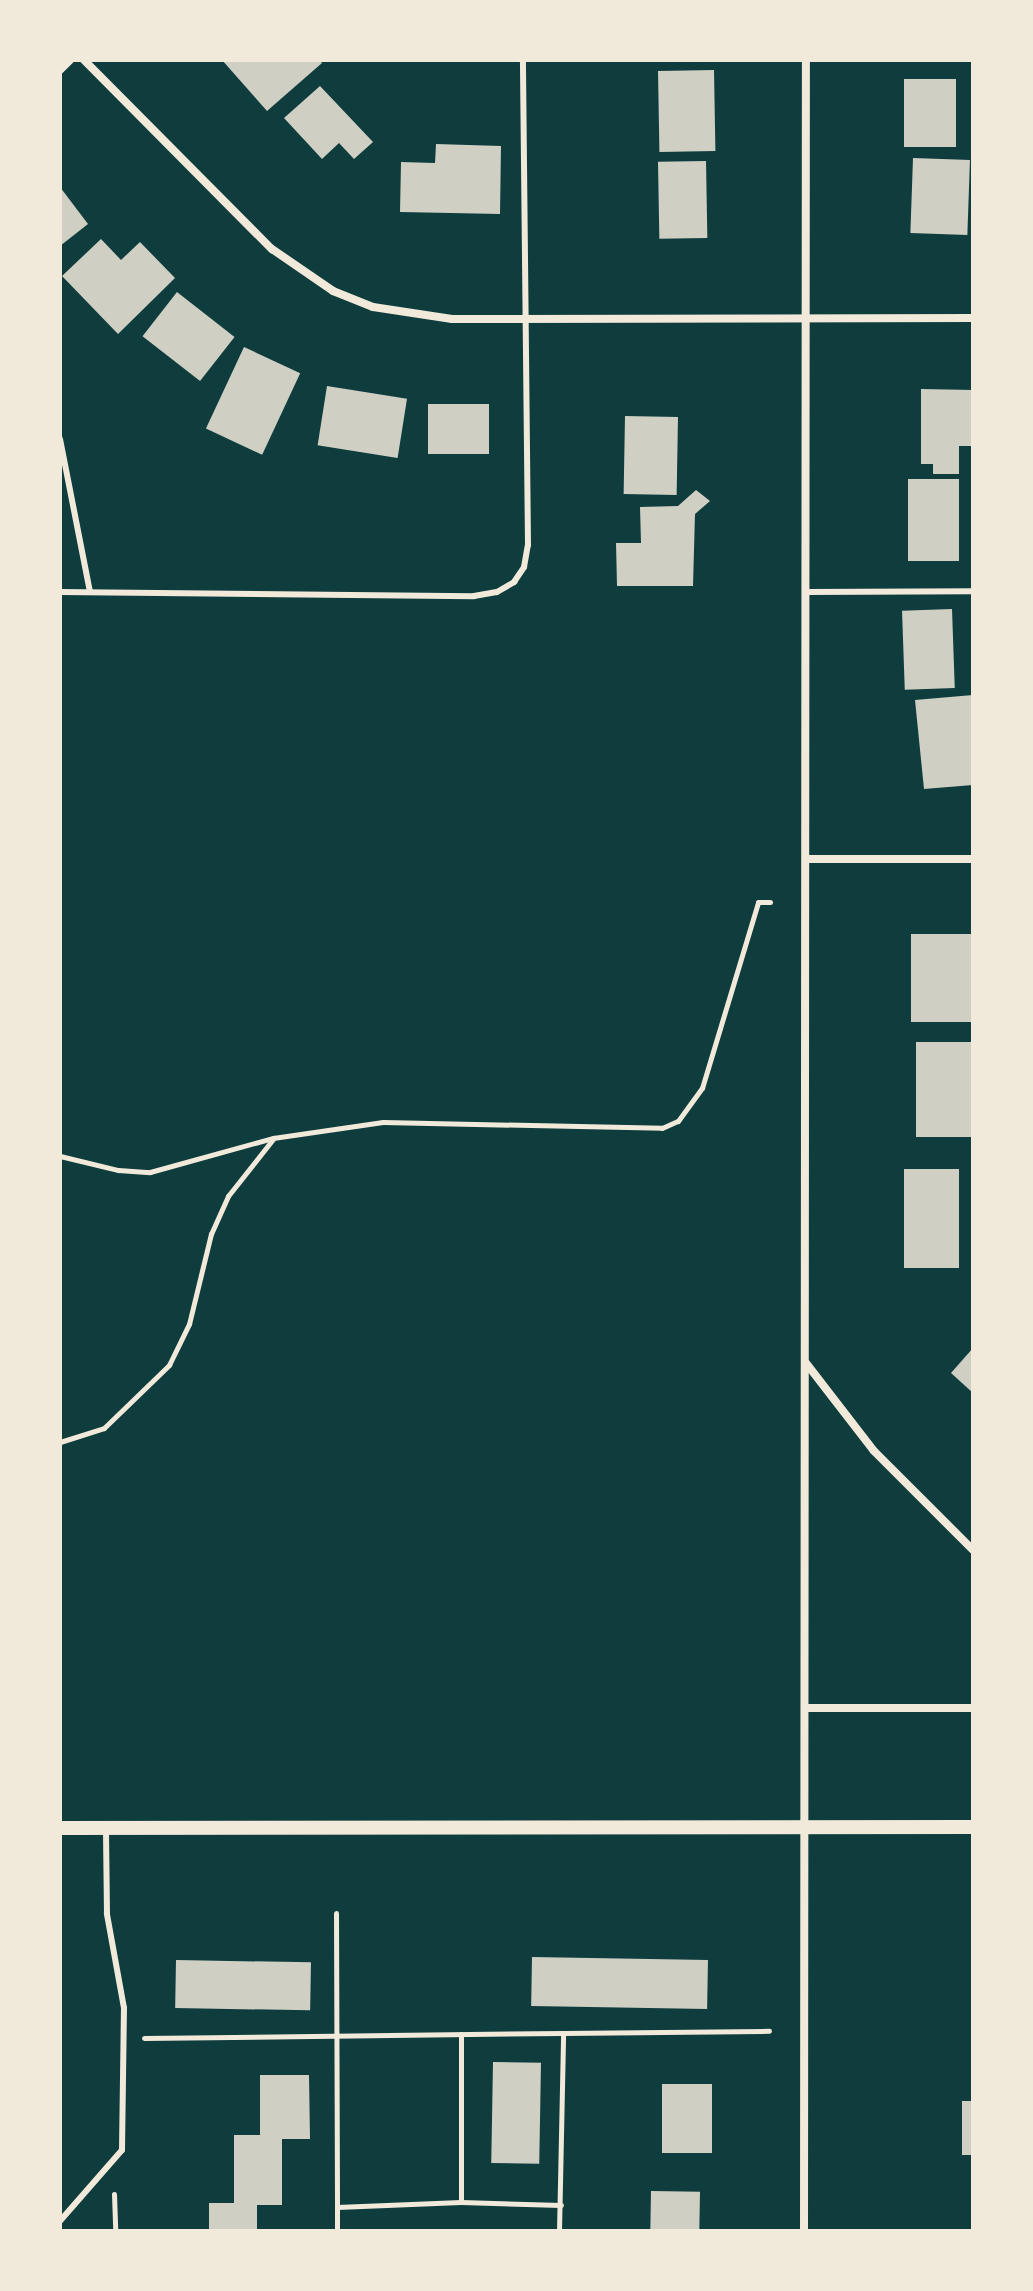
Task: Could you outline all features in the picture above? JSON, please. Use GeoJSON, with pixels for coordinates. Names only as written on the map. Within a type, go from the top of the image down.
{"type":"FeatureCollection","features":[{"type":"Feature","properties":{"kind":"street"},"geometry":{"type":"LineString","coordinates":[[60,70],[70,60]]}},
{"type":"Feature","properties":{"kind":"street"},"geometry":{"type":"LineString","coordinates":[[84,60],[253,233],[333,291],[410,315],[973,318]]}},
{"type":"Feature","properties":{"kind":"street"},"geometry":{"type":"LineString","coordinates":[[804,2231],[806,60]]}},
{"type":"Feature","properties":{"kind":"street"},"geometry":{"type":"LineString","coordinates":[[806,859],[973,859]]}},
{"type":"Feature","properties":{"kind":"street"},"geometry":{"type":"LineString","coordinates":[[805,1361],[825,1395],[874,1451],[973,1550]]}},
{"type":"Feature","properties":{"kind":"street"},"geometry":{"type":"LineString","coordinates":[[805,1708],[973,1708]]}},
{"type":"Feature","properties":{"kind":"street"},"geometry":{"type":"LineString","coordinates":[[60,1828],[973,1827]]}},
{"type":"Feature","properties":{"kind":"lane"},"geometry":{"type":"LineString","coordinates":[[60,592],[497,592],[524,567],[528,545],[523,60]]}},
{"type":"Feature","properties":{"kind":"lane"},"geometry":{"type":"LineString","coordinates":[[60,439],[90,592]]}},
{"type":"Feature","properties":{"kind":"lane"},"geometry":{"type":"LineString","coordinates":[[806,592],[973,591]]}},
{"type":"Feature","properties":{"kind":"lane"},"geometry":{"type":"LineString","coordinates":[[60,2221],[122,2150],[124,2008],[107,1914],[106,1827]]}},
{"type":"Feature","properties":{"kind":"path"},"geometry":{"type":"LineString","coordinates":[[60,1156],[118,1170],[150,1172],[273,1138],[383,1122],[643,1128],[678,1121],[691,1107],[710,1068],[758,902],[770,902]]}},
{"type":"Feature","properties":{"kind":"path"},"geometry":{"type":"LineString","coordinates":[[60,1442],[104,1428],[169,1365],[189,1324],[211,1234],[228,1196],[273,1138]]}},
{"type":"Feature","properties":{"kind":"path"},"geometry":{"type":"LineString","coordinates":[[336,1913],[337,2231]]}},
{"type":"Feature","properties":{"kind":"path"},"geometry":{"type":"LineString","coordinates":[[123,2038],[769,2031]]}},
{"type":"Feature","properties":{"kind":"path"},"geometry":{"type":"LineString","coordinates":[[559,2231],[563,2033]]}},
{"type":"Feature","properties":{"kind":"path"},"geometry":{"type":"LineString","coordinates":[[461,2034],[461,2202]]}},
{"type":"Feature","properties":{"kind":"path"},"geometry":{"type":"LineString","coordinates":[[337,2207],[461,2202],[561,2205]]}},
{"type":"Feature","properties":{"kind":"building"},"geometry":{"type":"Polygon","coordinates":[[[222,60],[319,60],[322,63],[267,111],[222,60]]]}},
{"type":"Feature","properties":{"kind":"building"},"geometry":{"type":"Polygon","coordinates":[[[714,70],[715,151],[659,152],[658,71],[714,70]]]}},
{"type":"Feature","properties":{"kind":"building"},"geometry":{"type":"Polygon","coordinates":[[[904,79],[956,79],[956,147],[904,147],[904,79]]]}},
{"type":"Feature","properties":{"kind":"building"},"geometry":{"type":"Polygon","coordinates":[[[320,86],[373,142],[354,159],[339,143],[322,159],[284,118],[320,86]]]}},
{"type":"Feature","properties":{"kind":"building"},"geometry":{"type":"Polygon","coordinates":[[[436,144],[501,146],[500,214],[400,212],[401,162],[435,163],[436,144]]]}},
{"type":"Feature","properties":{"kind":"building"},"geometry":{"type":"Polygon","coordinates":[[[913,158],[970,160],[967,235],[910,233],[913,158]]]}},
{"type":"Feature","properties":{"kind":"building"},"geometry":{"type":"Polygon","coordinates":[[[706,161],[707,238],[659,239],[658,162],[706,161]]]}},
{"type":"Feature","properties":{"kind":"building"},"geometry":{"type":"Polygon","coordinates":[[[60,187],[88,224],[60,246],[60,187]]]}},
{"type":"Feature","properties":{"kind":"building"},"geometry":{"type":"Polygon","coordinates":[[[101,239],[121,260],[140,242],[175,278],[118,334],[62,276],[101,239]]]}},
{"type":"Feature","properties":{"kind":"building"},"geometry":{"type":"Polygon","coordinates":[[[177,292],[235,337],[200,381],[143,336],[177,292]]]}},
{"type":"Feature","properties":{"kind":"building"},"geometry":{"type":"Polygon","coordinates":[[[244,347],[300,373],[262,455],[206,429],[244,347]]]}},
{"type":"Feature","properties":{"kind":"building"},"geometry":{"type":"Polygon","coordinates":[[[327,386],[407,399],[398,458],[318,445],[327,386]]]}},
{"type":"Feature","properties":{"kind":"building"},"geometry":{"type":"Polygon","coordinates":[[[921,389],[973,390],[973,446],[959,446],[959,474],[933,474],[933,464],[921,464],[921,389]]]}},
{"type":"Feature","properties":{"kind":"building"},"geometry":{"type":"Polygon","coordinates":[[[428,404],[489,404],[489,454],[428,454],[428,404]]]}},
{"type":"Feature","properties":{"kind":"building"},"geometry":{"type":"Polygon","coordinates":[[[625,416],[678,417],[677,495],[624,494],[625,416]]]}},
{"type":"Feature","properties":{"kind":"building"},"geometry":{"type":"Polygon","coordinates":[[[908,479],[959,479],[959,561],[908,561],[908,479]]]}},
{"type":"Feature","properties":{"kind":"building"},"geometry":{"type":"Polygon","coordinates":[[[696,490],[710,501],[695,514],[693,586],[617,586],[616,543],[641,543],[640,507],[678,506],[696,490]]]}},
{"type":"Feature","properties":{"kind":"building"},"geometry":{"type":"Polygon","coordinates":[[[952,609],[955,688],[905,690],[902,611],[952,609]]]}},
{"type":"Feature","properties":{"kind":"building"},"geometry":{"type":"Polygon","coordinates":[[[973,695],[973,785],[924,789],[915,700],[973,695]]]}},
{"type":"Feature","properties":{"kind":"building"},"geometry":{"type":"Polygon","coordinates":[[[911,934],[973,934],[973,1022],[911,1022],[911,934]]]}},
{"type":"Feature","properties":{"kind":"building"},"geometry":{"type":"Polygon","coordinates":[[[916,1042],[973,1042],[973,1137],[916,1137],[916,1042]]]}},
{"type":"Feature","properties":{"kind":"building"},"geometry":{"type":"Polygon","coordinates":[[[904,1169],[959,1169],[959,1268],[904,1268],[904,1169]]]}},
{"type":"Feature","properties":{"kind":"building"},"geometry":{"type":"Polygon","coordinates":[[[973,1348],[973,1393],[951,1373],[973,1348]]]}},
{"type":"Feature","properties":{"kind":"building"},"geometry":{"type":"Polygon","coordinates":[[[532,1957],[708,1960],[707,2009],[531,2006],[532,1957]]]}},
{"type":"Feature","properties":{"kind":"building"},"geometry":{"type":"Polygon","coordinates":[[[176,1960],[311,1962],[310,2010],[175,2008],[176,1960]]]}},
{"type":"Feature","properties":{"kind":"building"},"geometry":{"type":"Polygon","coordinates":[[[493,2062],[541,2063],[539,2164],[491,2163],[493,2062]]]}},
{"type":"Feature","properties":{"kind":"building"},"geometry":{"type":"Polygon","coordinates":[[[260,2075],[309,2075],[310,2139],[282,2139],[282,2205],[257,2205],[257,2231],[209,2231],[209,2203],[234,2203],[234,2135],[260,2135],[260,2075]]]}},
{"type":"Feature","properties":{"kind":"building"},"geometry":{"type":"Polygon","coordinates":[[[662,2084],[712,2084],[712,2153],[662,2153],[662,2084]]]}},
{"type":"Feature","properties":{"kind":"building"},"geometry":{"type":"Polygon","coordinates":[[[962,2101],[973,2101],[973,2155],[962,2155],[962,2101]]]}},
{"type":"Feature","properties":{"kind":"building"},"geometry":{"type":"Polygon","coordinates":[[[651,2191],[700,2192],[699,2231],[650,2231],[651,2191]]]}}]}
